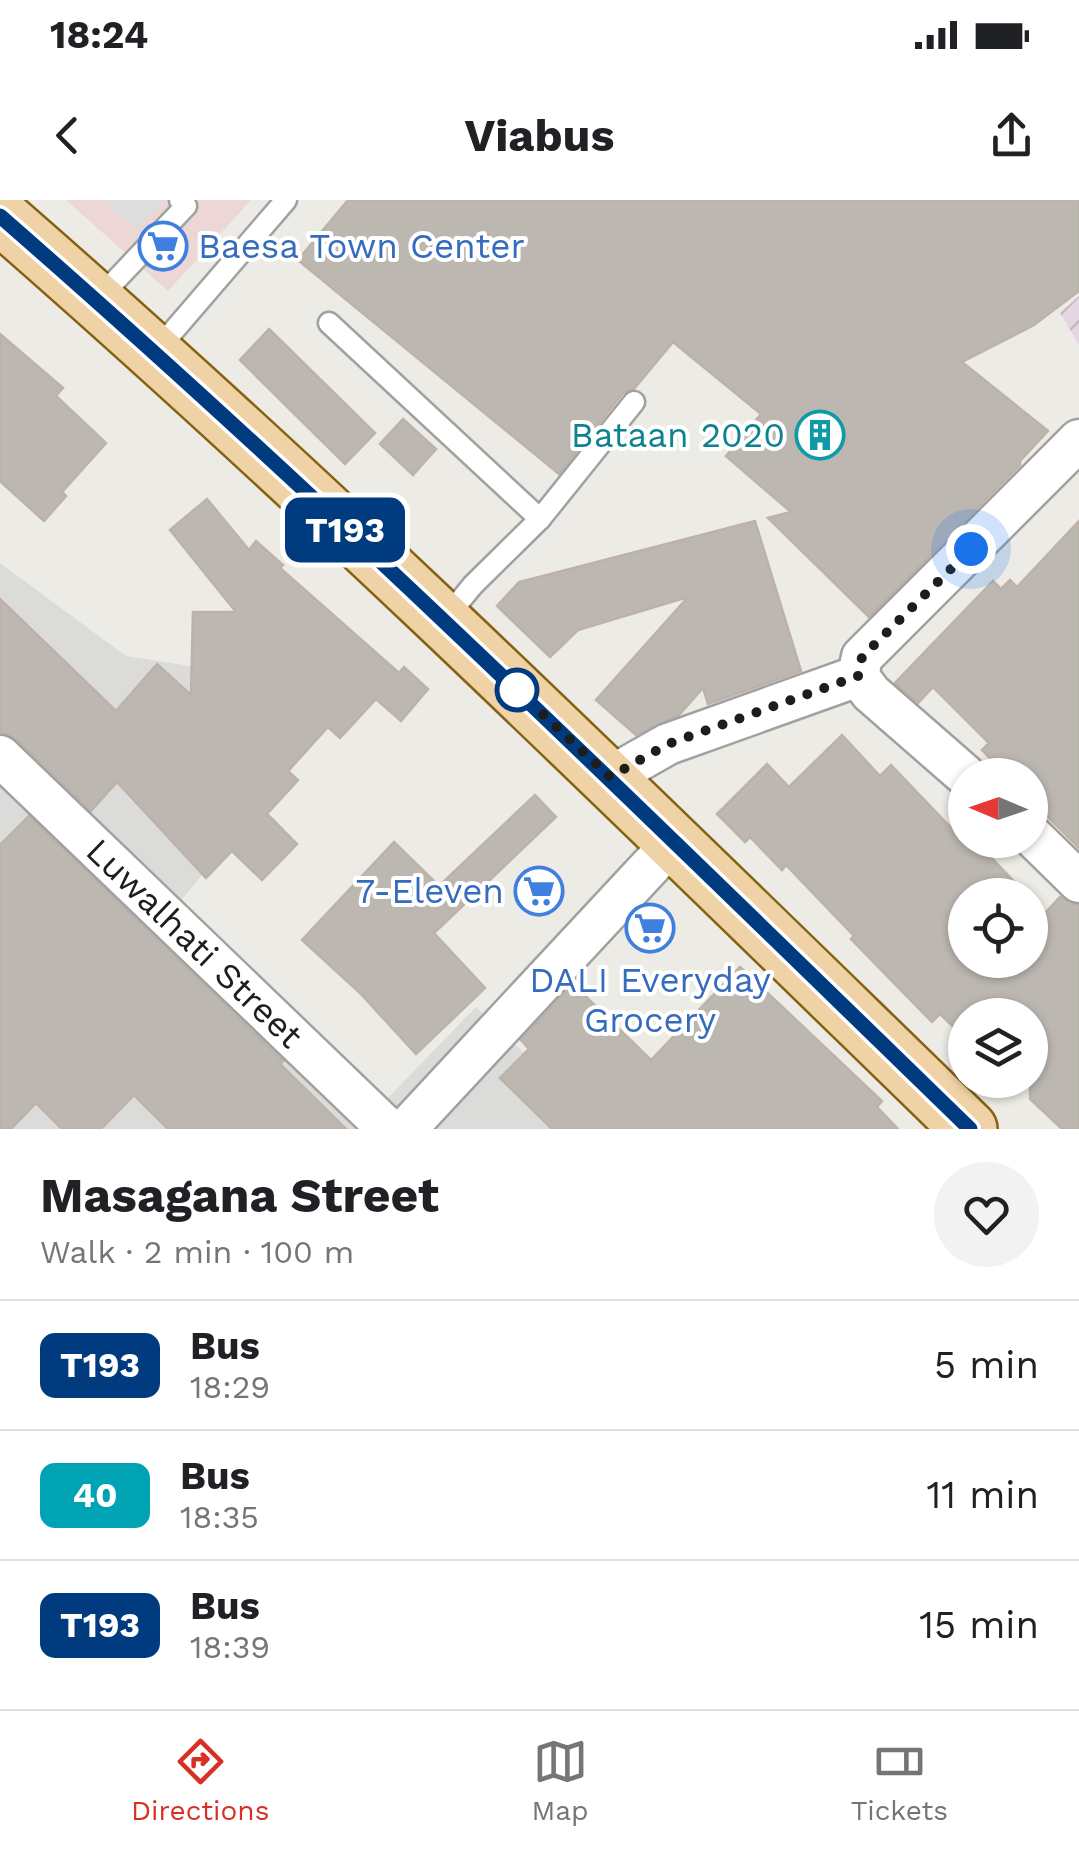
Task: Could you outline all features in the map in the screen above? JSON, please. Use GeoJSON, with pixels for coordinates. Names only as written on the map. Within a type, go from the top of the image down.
{"type":"FeatureCollection","features":[{"type":"Feature","properties":{"kind":"main road"},"geometry":{"type":"LineString","coordinates":[[0,216],[444,620],[970,1129]]}},
{"type":"Feature","properties":{"kind":"street"},"geometry":{"type":"LineString","coordinates":[[948,760],[871,693],[858,676],[862,657],[1079,440]]}},
{"type":"Feature","properties":{"kind":"street"},"geometry":{"type":"LineString","coordinates":[[610,777],[668,744],[858,676]]}},
{"type":"Feature","properties":{"kind":"street","name":"Luwalhati Street"},"geometry":{"type":"LineString","coordinates":[[0,756],[388,1129]]}},
{"type":"Feature","properties":{"kind":"street"},"geometry":{"type":"LineString","coordinates":[[406,1129],[673,842]]}},
{"type":"Feature","properties":{"kind":"street"},"geometry":{"type":"LineString","coordinates":[[1048,852],[1079,882]]}},
{"type":"Feature","properties":{"kind":"lane"},"geometry":{"type":"LineString","coordinates":[[97,301],[186,206],[180,200]]}},
{"type":"Feature","properties":{"kind":"lane"},"geometry":{"type":"LineString","coordinates":[[153,355],[286,200]]}},
{"type":"Feature","properties":{"kind":"lane"},"geometry":{"type":"LineString","coordinates":[[329,323],[540,519]]}},
{"type":"Feature","properties":{"kind":"lane"},"geometry":{"type":"LineString","coordinates":[[444,620],[473,585],[540,519],[634,402]]}},
{"type":"Feature","properties":{"kind":"shaded area","name":"Baesa Town Center"},"geometry":{"type":"Polygon","coordinates":[[[66,200],[251,200],[168,291],[66,200]]]}},
{"type":"Feature","properties":{"kind":"shaded area"},"geometry":{"type":"Polygon","coordinates":[[[103,200],[162,200],[163,201],[137,230],[103,200]]]}},
{"type":"Feature","properties":{"kind":"shaded area"},"geometry":{"type":"Polygon","coordinates":[[[1079,296],[1079,345],[1060,313],[1079,296]]]}},
{"type":"Feature","properties":{"kind":"shaded area"},"geometry":{"type":"Polygon","coordinates":[[[0,563],[126,656],[357,692],[175,907],[383,1103],[476,1007],[603,1129],[0,1129],[0,563]]]}},
{"type":"Feature","properties":{"kind":"building","name":"Bataan 2020"},"geometry":{"type":"Polygon","coordinates":[[[348,200],[1079,200],[1079,291],[1034,325],[962,362],[1048,431],[1020,465],[869,617],[768,518],[791,512],[726,456],[761,414],[673,342],[634,389],[623,393],[559,474],[298,260],[348,200]]]}},
{"type":"Feature","properties":{"kind":"building"},"geometry":{"type":"Polygon","coordinates":[[[269,329],[375,433],[345,464],[240,360],[269,329]]]}},
{"type":"Feature","properties":{"kind":"building"},"geometry":{"type":"Polygon","coordinates":[[[0,334],[63,388],[56,396],[106,443],[62,492],[66,496],[44,521],[0,481],[0,334]]]}},
{"type":"Feature","properties":{"kind":"building"},"geometry":{"type":"Polygon","coordinates":[[[403,419],[436,449],[413,475],[380,444],[403,419]]]}},
{"type":"Feature","properties":{"kind":"building"},"geometry":{"type":"Polygon","coordinates":[[[207,499],[249,550],[256,541],[283,565],[280,568],[399,673],[404,667],[428,689],[401,721],[376,699],[340,738],[328,727],[288,771],[298,780],[267,814],[297,844],[262,880],[232,851],[206,878],[117,782],[91,811],[16,739],[0,732],[0,599],[116,711],[157,664],[191,695],[193,612],[236,612],[170,530],[207,499]]]}},
{"type":"Feature","properties":{"kind":"building"},"geometry":{"type":"Polygon","coordinates":[[[755,521],[801,671],[708,704],[703,688],[679,715],[636,735],[596,700],[688,597],[578,630],[550,657],[497,606],[519,582],[755,521]]]}},
{"type":"Feature","properties":{"kind":"building"},"geometry":{"type":"Polygon","coordinates":[[[1079,521],[1079,848],[1048,817],[1048,758],[990,758],[982,750],[989,743],[933,687],[918,703],[895,683],[993,581],[1001,589],[1010,580],[1017,587],[1079,521]]]}},
{"type":"Feature","properties":{"kind":"building"},"geometry":{"type":"Polygon","coordinates":[[[842,735],[880,776],[891,765],[948,825],[948,858],[991,858],[1011,878],[948,878],[948,978],[1048,978],[1048,910],[1060,897],[1079,905],[1079,1129],[1062,1129],[1030,1099],[1048,1098],[1048,998],[948,998],[948,1022],[940,1014],[932,1022],[786,865],[782,870],[750,837],[745,842],[717,814],[767,764],[789,787],[842,735]]]}},
{"type":"Feature","properties":{"kind":"building"},"geometry":{"type":"Polygon","coordinates":[[[535,795],[556,817],[434,933],[485,988],[416,1054],[360,993],[302,940],[394,842],[439,886],[535,795]]]}},
{"type":"Feature","properties":{"kind":"building"},"geometry":{"type":"Polygon","coordinates":[[[29,816],[283,1061],[280,1064],[346,1129],[168,1129],[134,1095],[101,1129],[62,1129],[36,1103],[11,1129],[0,1129],[0,845],[29,816]]]}},
{"type":"Feature","properties":{"kind":"building"},"geometry":{"type":"Polygon","coordinates":[[[740,967],[882,1101],[877,1107],[898,1129],[552,1129],[500,1078],[529,1049],[521,1040],[573,984],[651,1060],[740,967]]]}},
{"type":"Feature","properties":{"kind":"bus line","name":"T193"},"geometry":{"type":"LineString","coordinates":[[0,216],[444,620],[970,1129]]}},
{"type":"Feature","properties":{"kind":"place","name":"Baesa Town Center"},"geometry":{"type":"Point","coordinates":[163,246]}},
{"type":"Feature","properties":{"kind":"place","name":"Bataan 2020"},"geometry":{"type":"Point","coordinates":[820,435]}},
{"type":"Feature","properties":{"kind":"place","name":"7-Eleven"},"geometry":{"type":"Point","coordinates":[539,891]}},
{"type":"Feature","properties":{"kind":"place","name":"DALI Everyday Grocery"},"geometry":{"type":"Point","coordinates":[650,928]}},
{"type":"Feature","properties":{"kind":"route"},"geometry":{"type":"LineString","coordinates":[[517,690],[610,777],[668,744],[858,676],[862,657],[971,549]]}}]}
